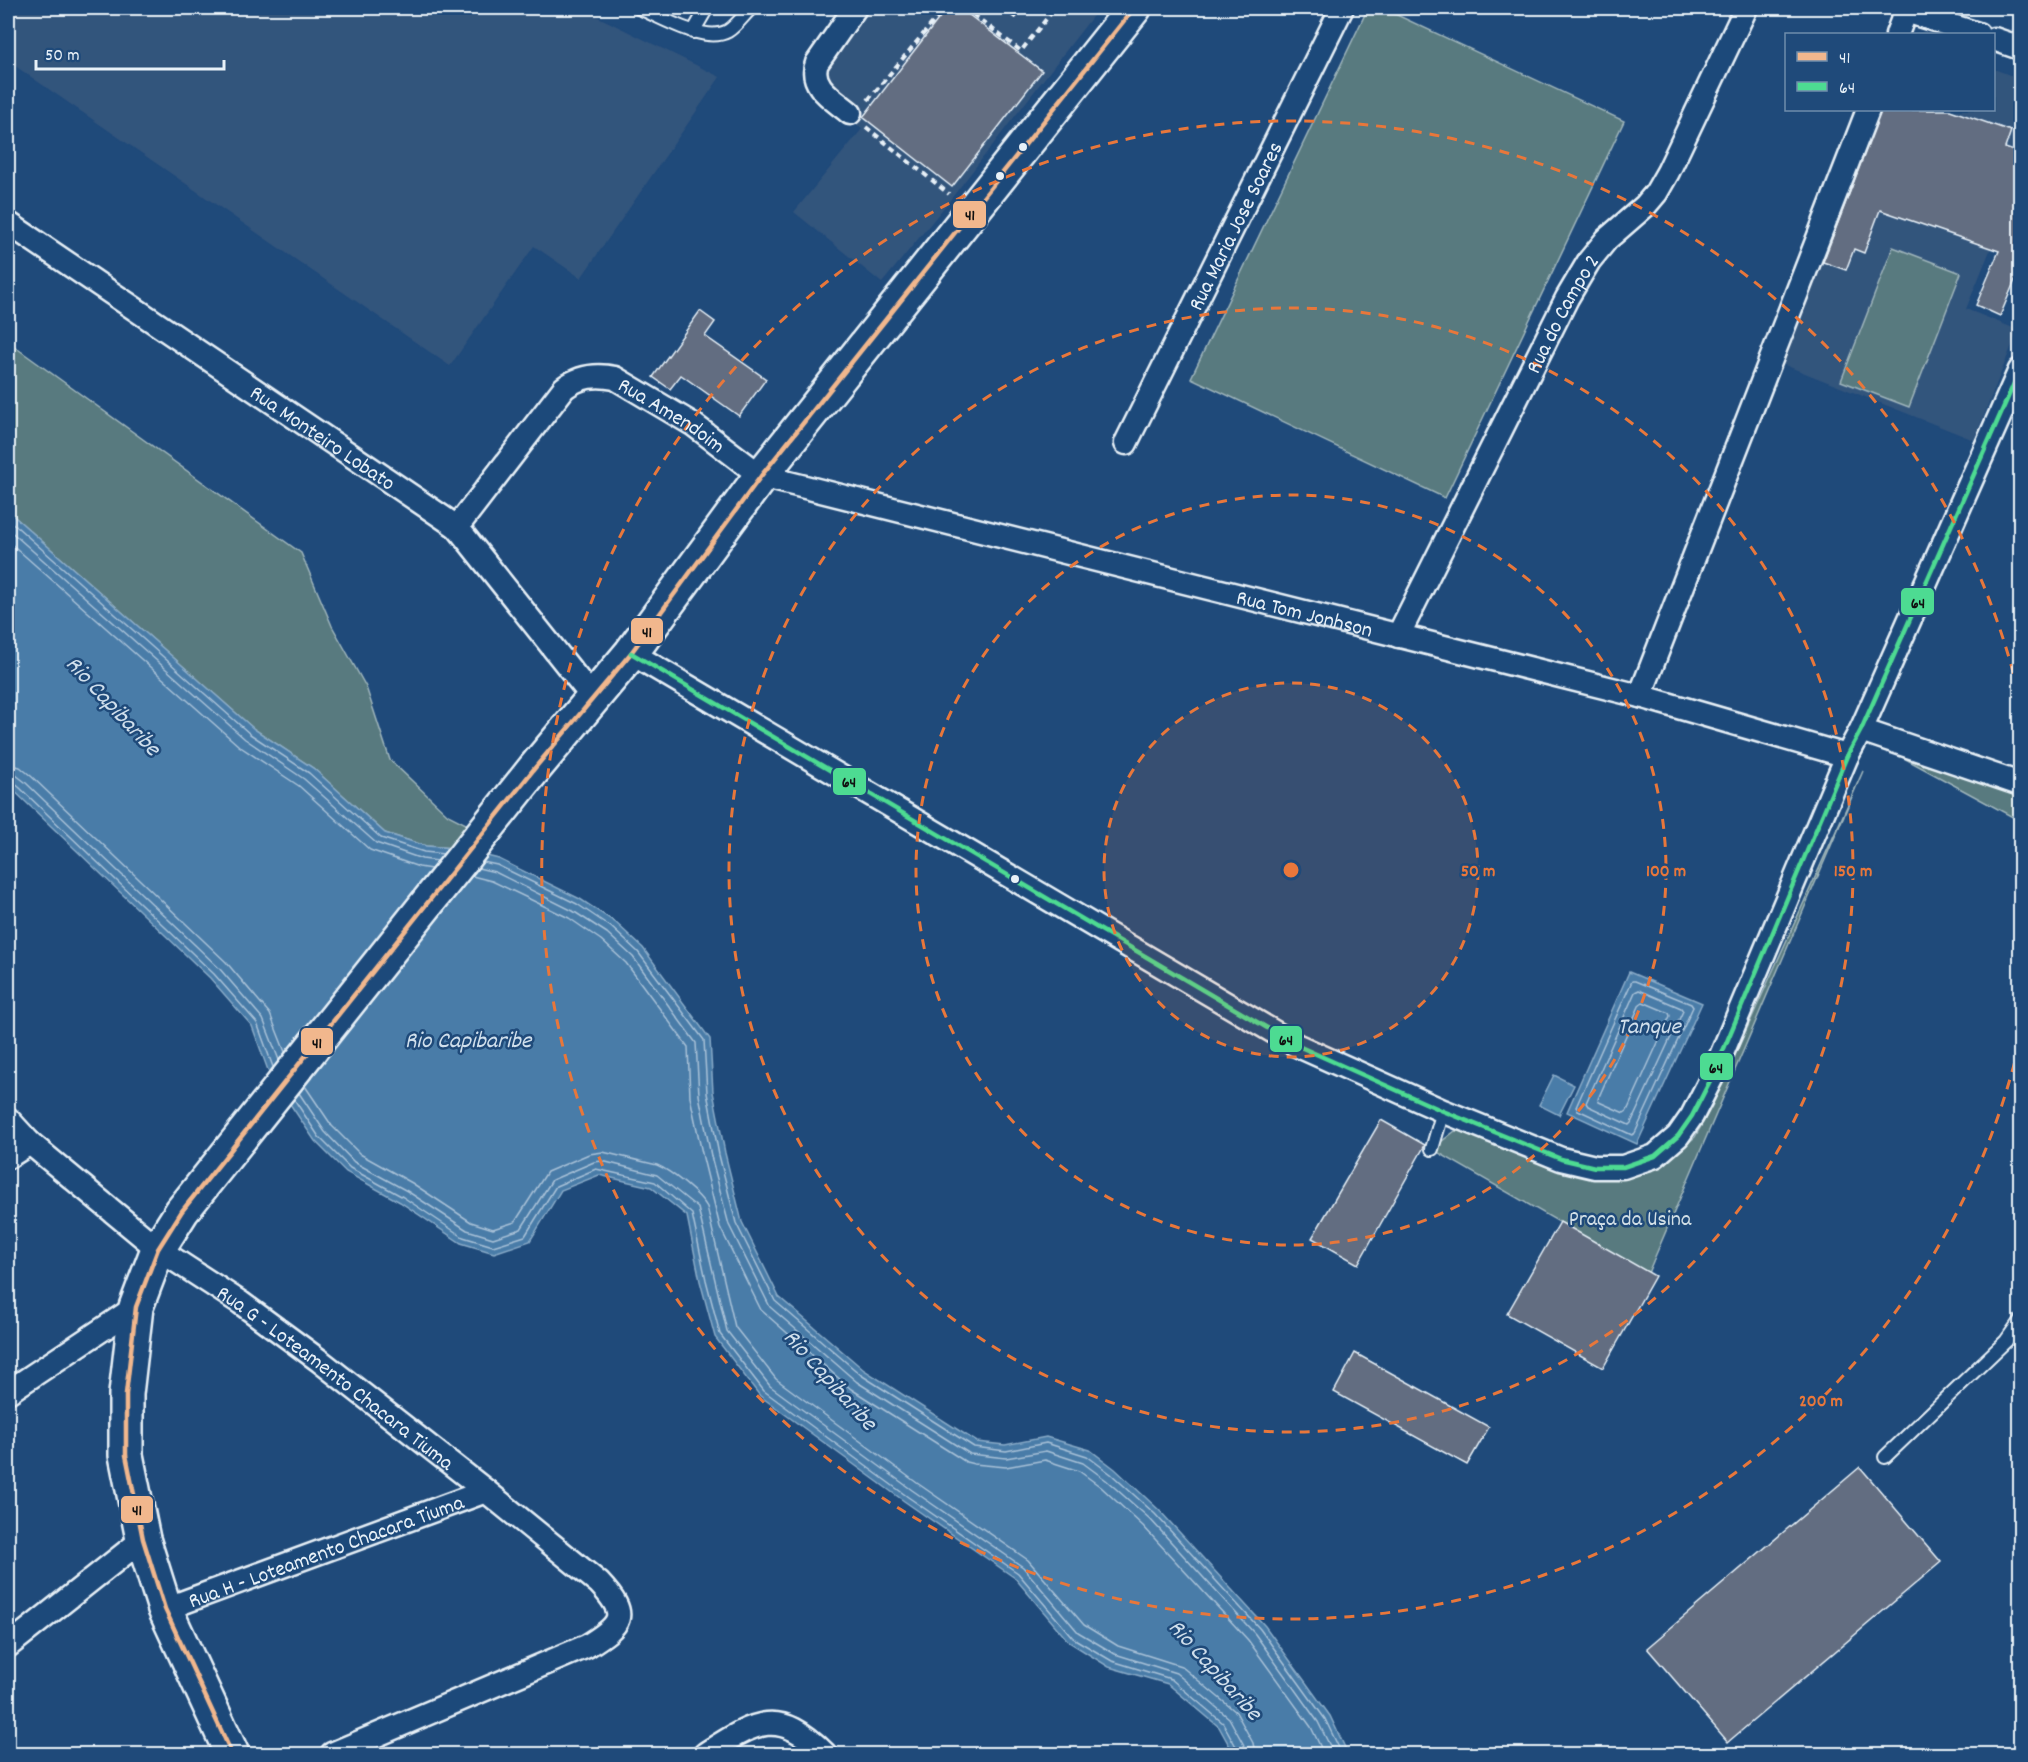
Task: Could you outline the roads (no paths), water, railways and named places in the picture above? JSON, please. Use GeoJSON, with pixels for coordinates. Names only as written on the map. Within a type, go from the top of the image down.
{"type":"FeatureCollection","features":[{"type":"Feature","properties":{"kind":"main road"},"geometry":{"type":"LineString","coordinates":[[232,1755],[165,1609],[143,1539],[126,1455],[126,1394],[136,1307],[158,1249],[182,1210],[534,768],[631,653],[761,476],[1134,8]]}},
{"type":"Feature","properties":{"kind":"street"},"geometry":{"type":"LineString","coordinates":[[852,115],[818,85],[814,72],[817,63],[855,8]]}},
{"type":"Feature","properties":{"kind":"street","name":"Rua Maria Jose Soares"},"geometry":{"type":"LineString","coordinates":[[1126,443],[1342,8]]}},
{"type":"Feature","properties":{"kind":"street","name":"Rua do Campo 2"},"geometry":{"type":"LineString","coordinates":[[1398,636],[1567,298],[1589,261],[1607,239],[1645,206],[1656,193],[1746,8]]}},
{"type":"Feature","properties":{"kind":"street"},"geometry":{"type":"LineString","coordinates":[[1897,33],[1906,9],[1975,33]]}},
{"type":"Feature","properties":{"kind":"street"},"geometry":{"type":"LineString","coordinates":[[1995,39],[2020,48]]}},
{"type":"Feature","properties":{"kind":"street"},"geometry":{"type":"LineString","coordinates":[[1640,696],[1868,111]]}},
{"type":"Feature","properties":{"kind":"street","name":"Rua Monteiro Lobato"},"geometry":{"type":"LineString","coordinates":[[8,223],[457,527],[593,699]]}},
{"type":"Feature","properties":{"kind":"street"},"geometry":{"type":"LineString","coordinates":[[631,653],[1296,1045],[1443,1111],[1561,1159],[1595,1167],[1623,1167],[1655,1156],[1678,1136],[1692,1116],[1712,1077],[1847,756],[1862,730],[2020,370]]}},
{"type":"Feature","properties":{"kind":"street","name":"Rua Amendoim"},"geometry":{"type":"LineString","coordinates":[[457,527],[564,388],[574,380],[602,375],[615,378],[694,425],[761,476]]}},
{"type":"Feature","properties":{"kind":"street","name":"Rua Tom Jonhson"},"geometry":{"type":"LineString","coordinates":[[761,476],[1640,696],[1847,756]]}},
{"type":"Feature","properties":{"kind":"street"},"geometry":{"type":"LineString","coordinates":[[1862,730],[2020,784]]}},
{"type":"Feature","properties":{"kind":"street","name":"Rua G - Loteamento Chacara Tiuma"},"geometry":{"type":"LineString","coordinates":[[8,1119],[30,1143],[158,1249],[241,1303],[285,1335],[486,1491],[599,1582],[613,1598],[618,1609],[616,1625],[610,1632],[587,1646],[332,1755]]}},
{"type":"Feature","properties":{"kind":"street"},"geometry":{"type":"LineString","coordinates":[[8,1157],[30,1143]]}},
{"type":"Feature","properties":{"kind":"street"},"geometry":{"type":"LineString","coordinates":[[8,1392],[136,1307]]}},
{"type":"Feature","properties":{"kind":"street","name":"Rua H - Loteamento Chacara Tiuma"},"geometry":{"type":"LineString","coordinates":[[165,1609],[486,1491]]}},
{"type":"Feature","properties":{"kind":"street"},"geometry":{"type":"LineString","coordinates":[[8,1646],[143,1539]]}},
{"type":"Feature","properties":{"kind":"street"},"geometry":{"type":"LineString","coordinates":[[705,1755],[731,1738],[758,1725],[783,1724],[796,1729],[810,1739],[825,1755]]}},
{"type":"Feature","properties":{"kind":"lane"},"geometry":{"type":"LineString","coordinates":[[639,8],[693,32],[709,34],[729,31],[750,8]]}},
{"type":"Feature","properties":{"kind":"lane"},"geometry":{"type":"LineString","coordinates":[[693,32],[707,8]]}},
{"type":"Feature","properties":{"kind":"lane"},"geometry":{"type":"LineString","coordinates":[[1432,1149],[1443,1111]]}},
{"type":"Feature","properties":{"kind":"lane"},"geometry":{"type":"LineString","coordinates":[[1885,1457],[2006,1341],[2020,1321]]}},
{"type":"Feature","properties":{"kind":"water","name":"Rio Capibaribe"},"geometry":{"type":"Polygon","coordinates":[[[8,511],[254,729],[313,768],[385,833],[426,846],[454,848],[499,859],[580,899],[615,922],[643,948],[710,1039],[713,1092],[742,1222],[779,1297],[864,1370],[977,1442],[1005,1445],[1046,1437],[1090,1450],[1115,1469],[1159,1510],[1265,1626],[1330,1716],[1348,1754],[1234,1754],[1219,1727],[1168,1684],[1109,1667],[1069,1642],[1015,1578],[904,1501],[760,1396],[715,1337],[700,1281],[687,1216],[651,1187],[599,1175],[561,1190],[530,1241],[494,1253],[461,1243],[400,1202],[346,1172],[315,1141],[269,1073],[252,1026],[210,978],[8,785],[8,511]]]}},
{"type":"Feature","properties":{"kind":"water","name":"Tanque"},"geometry":{"type":"Polygon","coordinates":[[[1629,972],[1702,1003],[1637,1144],[1567,1112],[1629,972]]]}},
{"type":"Feature","properties":{"kind":"water"},"geometry":{"type":"Polygon","coordinates":[[[1554,1075],[1574,1085],[1559,1115],[1539,1105],[1554,1075]]]}},
{"type":"Feature","properties":{"kind":"park label","name":"Praça da Usina"},"geometry":{"type":"Point","coordinates":[1630,1217]}}]}
